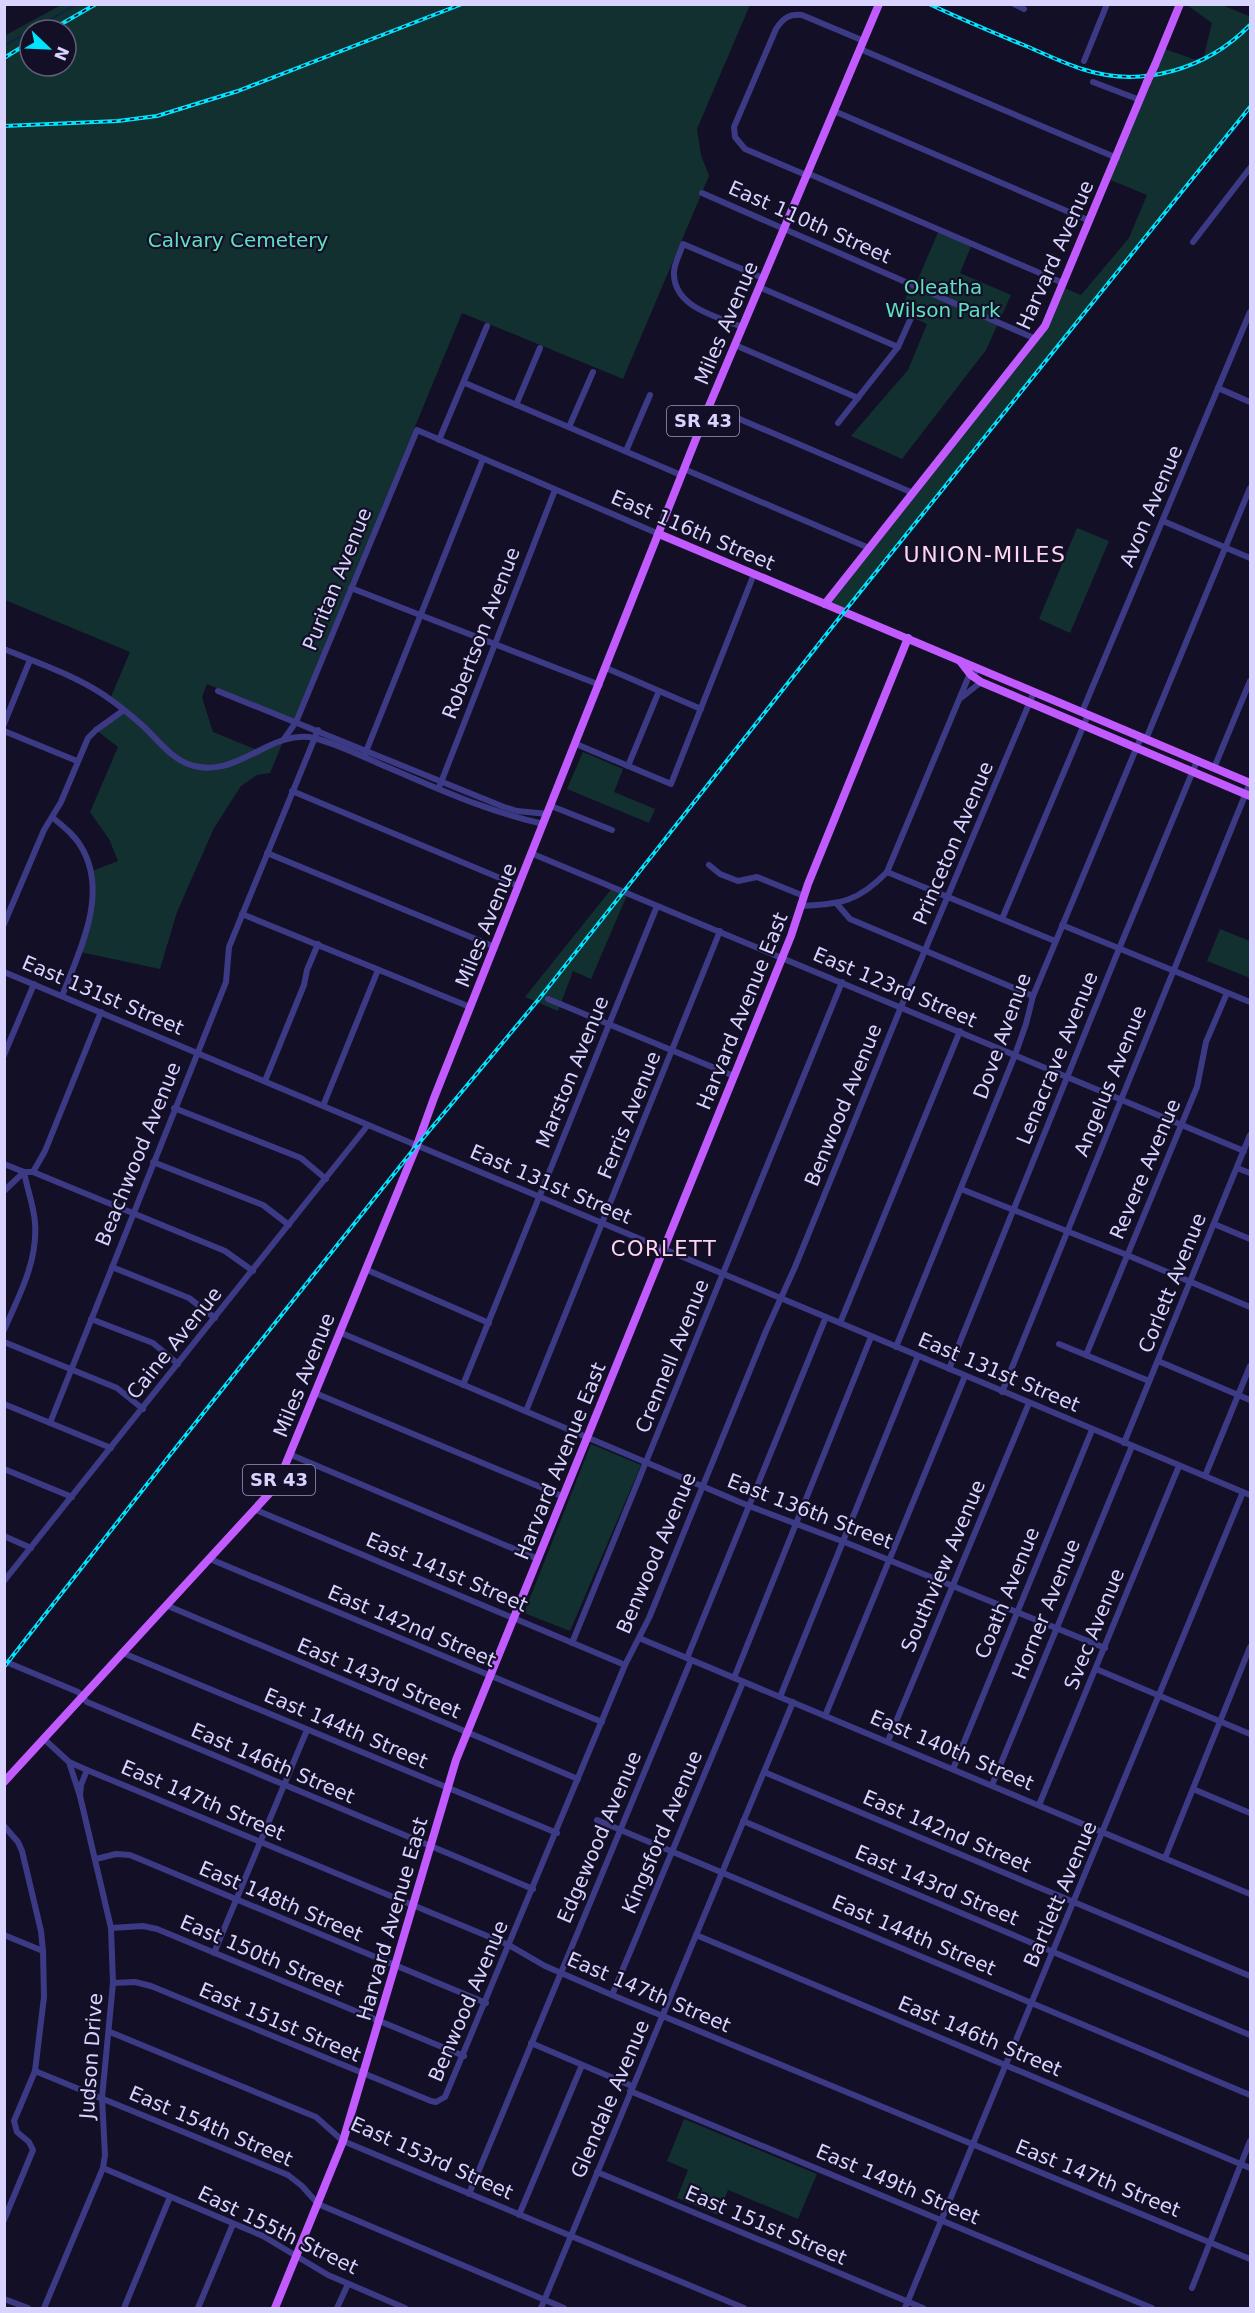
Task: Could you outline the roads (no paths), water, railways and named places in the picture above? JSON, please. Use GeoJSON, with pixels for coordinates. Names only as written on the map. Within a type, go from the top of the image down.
{"type":"FeatureCollection","features":[{"type":"Feature","properties":{"kind":"main road","name":"Miles Avenue"},"geometry":{"type":"LineString","coordinates":[[4,1782],[277,1485],[417,1145],[709,406],[879,4]]}},
{"type":"Feature","properties":{"kind":"main road","name":"Harvard Avenue"},"geometry":{"type":"LineString","coordinates":[[825,604],[1045,326],[1180,4]]}},
{"type":"Feature","properties":{"kind":"main road","name":"East 116th Street"},"geometry":{"type":"LineString","coordinates":[[659,534],[1250,783]]}},
{"type":"Feature","properties":{"kind":"main road","name":"Harvard Avenue East"},"geometry":{"type":"LineString","coordinates":[[275,2308],[343,2141],[447,1788],[466,1733],[588,1438],[908,638]]}},
{"type":"Feature","properties":{"kind":"main road"},"geometry":{"type":"LineString","coordinates":[[958,659],[969,677],[1248,795]]}},
{"type":"Feature","properties":{"kind":"street"},"geometry":{"type":"LineString","coordinates":[[1014,4],[1024,9]]}},
{"type":"Feature","properties":{"kind":"street"},"geometry":{"type":"LineString","coordinates":[[1084,61],[1107,4]]}},
{"type":"Feature","properties":{"kind":"street"},"geometry":{"type":"LineString","coordinates":[[1064,283],[745,149],[735,137],[734,127],[776,29],[783,19],[791,14],[802,15],[862,45],[1117,158]]}},
{"type":"Feature","properties":{"kind":"street"},"geometry":{"type":"LineString","coordinates":[[1093,82],[1140,100]]}},
{"type":"Feature","properties":{"kind":"street"},"geometry":{"type":"LineString","coordinates":[[834,111],[1090,221]]}},
{"type":"Feature","properties":{"kind":"street"},"geometry":{"type":"LineString","coordinates":[[1192,242],[1251,168]]}},
{"type":"Feature","properties":{"kind":"street","name":"East 110th Street"},"geometry":{"type":"LineString","coordinates":[[702,193],[1037,339]]}},
{"type":"Feature","properties":{"kind":"street"},"geometry":{"type":"LineString","coordinates":[[742,327],[695,307],[686,302],[678,292],[674,281],[674,268],[683,244],[898,346]]}},
{"type":"Feature","properties":{"kind":"street","name":"Avon Avenue"},"geometry":{"type":"LineString","coordinates":[[1002,919],[1083,725],[1085,714],[1163,521],[1251,312]]}},
{"type":"Feature","properties":{"kind":"street"},"geometry":{"type":"LineString","coordinates":[[838,423],[898,346],[910,318]]}},
{"type":"Feature","properties":{"kind":"street"},"geometry":{"type":"LineString","coordinates":[[439,440],[488,326]]}},
{"type":"Feature","properties":{"kind":"street"},"geometry":{"type":"LineString","coordinates":[[735,345],[858,398]]}},
{"type":"Feature","properties":{"kind":"street"},"geometry":{"type":"LineString","coordinates":[[516,405],[540,348]]}},
{"type":"Feature","properties":{"kind":"street"},"geometry":{"type":"LineString","coordinates":[[569,427],[593,372]]}},
{"type":"Feature","properties":{"kind":"street"},"geometry":{"type":"LineString","coordinates":[[465,383],[626,451],[869,548]]}},
{"type":"Feature","properties":{"kind":"street"},"geometry":{"type":"LineString","coordinates":[[1218,388],[1251,402]]}},
{"type":"Feature","properties":{"kind":"street"},"geometry":{"type":"LineString","coordinates":[[626,451],[650,395]]}},
{"type":"Feature","properties":{"kind":"street"},"geometry":{"type":"LineString","coordinates":[[709,406],[913,493]]}},
{"type":"Feature","properties":{"kind":"street","name":"East 116th Street"},"geometry":{"type":"LineString","coordinates":[[417,429],[659,534]]}},
{"type":"Feature","properties":{"kind":"street","name":"Puritan Avenue"},"geometry":{"type":"LineString","coordinates":[[284,739],[296,722],[417,429]]}},
{"type":"Feature","properties":{"kind":"street"},"geometry":{"type":"LineString","coordinates":[[365,754],[483,459]]}},
{"type":"Feature","properties":{"kind":"street","name":"Dove Avenue"},"geometry":{"type":"LineString","coordinates":[[896,1347],[1015,1055],[1033,996],[1055,941],[1251,488]]}},
{"type":"Feature","properties":{"kind":"street","name":"Robertson Avenue"},"geometry":{"type":"LineString","coordinates":[[438,788],[555,490]]}},
{"type":"Feature","properties":{"kind":"street"},"geometry":{"type":"LineString","coordinates":[[1163,521],[1251,558]]}},
{"type":"Feature","properties":{"kind":"street"},"geometry":{"type":"LineString","coordinates":[[576,744],[671,784],[754,574]]}},
{"type":"Feature","properties":{"kind":"street"},"geometry":{"type":"LineString","coordinates":[[351,588],[600,685]]}},
{"type":"Feature","properties":{"kind":"street"},"geometry":{"type":"LineString","coordinates":[[4,649],[103,694],[124,710],[164,748],[188,764],[219,766],[237,763],[284,739],[314,738],[441,781],[504,807],[517,811],[550,810],[612,830]]}},
{"type":"Feature","properties":{"kind":"street"},"geometry":{"type":"LineString","coordinates":[[4,724],[30,660]]}},
{"type":"Feature","properties":{"kind":"street"},"geometry":{"type":"LineString","coordinates":[[606,668],[701,709]]}},
{"type":"Feature","properties":{"kind":"street"},"geometry":{"type":"LineString","coordinates":[[801,906],[837,904],[863,893],[887,872],[969,677],[987,671]]}},
{"type":"Feature","properties":{"kind":"street"},"geometry":{"type":"LineString","coordinates":[[1214,768],[1251,681]]}},
{"type":"Feature","properties":{"kind":"street"},"geometry":{"type":"LineString","coordinates":[[958,701],[981,682]]}},
{"type":"Feature","properties":{"kind":"street"},"geometry":{"type":"LineString","coordinates":[[628,766],[659,690]]}},
{"type":"Feature","properties":{"kind":"street"},"geometry":{"type":"LineString","coordinates":[[218,691],[318,730],[438,788],[506,816],[544,825]]}},
{"type":"Feature","properties":{"kind":"street","name":"Princeton Avenue"},"geometry":{"type":"LineString","coordinates":[[901,1007],[1034,692]]}},
{"type":"Feature","properties":{"kind":"street"},"geometry":{"type":"LineString","coordinates":[[4,924],[44,830],[61,801],[88,738],[124,710]]}},
{"type":"Feature","properties":{"kind":"street","name":"Beachwood Avenue"},"geometry":{"type":"LineString","coordinates":[[50,1423],[226,982],[229,947],[318,730]]}},
{"type":"Feature","properties":{"kind":"street"},"geometry":{"type":"LineString","coordinates":[[4,731],[77,761]]}},
{"type":"Feature","properties":{"kind":"street","name":"Lenacrave Avenue"},"geometry":{"type":"LineString","coordinates":[[949,1369],[1197,761]]}},
{"type":"Feature","properties":{"kind":"street","name":"Angelus Avenue"},"geometry":{"type":"LineString","coordinates":[[1002,1392],[1120,1098],[1248,795],[1250,783]]}},
{"type":"Feature","properties":{"kind":"street"},"geometry":{"type":"LineString","coordinates":[[292,791],[519,886]]}},
{"type":"Feature","properties":{"kind":"street"},"geometry":{"type":"LineString","coordinates":[[52,817],[72,834],[83,850],[92,871],[91,908],[85,939],[62,996]]}},
{"type":"Feature","properties":{"kind":"street"},"geometry":{"type":"LineString","coordinates":[[267,853],[495,946]]}},
{"type":"Feature","properties":{"kind":"street","name":"East 123rd Street"},"geometry":{"type":"LineString","coordinates":[[532,854],[1244,1150]]}},
{"type":"Feature","properties":{"kind":"street"},"geometry":{"type":"LineString","coordinates":[[709,865],[720,874],[738,881],[757,877],[804,896]]}},
{"type":"Feature","properties":{"kind":"street"},"geometry":{"type":"LineString","coordinates":[[887,872],[1055,941]]}},
{"type":"Feature","properties":{"kind":"street"},"geometry":{"type":"LineString","coordinates":[[837,904],[850,919],[1033,996]]}},
{"type":"Feature","properties":{"kind":"street","name":"Marston Avenue"},"geometry":{"type":"LineString","coordinates":[[463,1384],[657,906]]}},
{"type":"Feature","properties":{"kind":"street"},"geometry":{"type":"LineString","coordinates":[[242,914],[470,1007]]}},
{"type":"Feature","properties":{"kind":"street"},"geometry":{"type":"LineString","coordinates":[[1062,925],[1251,1002]]}},
{"type":"Feature","properties":{"kind":"street","name":"Ferris Avenue"},"geometry":{"type":"LineString","coordinates":[[526,1411],[720,931]]}},
{"type":"Feature","properties":{"kind":"street"},"geometry":{"type":"LineString","coordinates":[[264,1081],[304,985],[318,944]]}},
{"type":"Feature","properties":{"kind":"street"},"geometry":{"type":"LineString","coordinates":[[323,1106],[378,970]]}},
{"type":"Feature","properties":{"kind":"street","name":"East 131st Street"},"geometry":{"type":"LineString","coordinates":[[4,972],[1251,1495]]}},
{"type":"Feature","properties":{"kind":"street","name":"Crennell Avenue"},"geometry":{"type":"LineString","coordinates":[[573,1643],[842,982]]}},
{"type":"Feature","properties":{"kind":"street"},"geometry":{"type":"LineString","coordinates":[[4,1055],[34,984]]}},
{"type":"Feature","properties":{"kind":"street","name":"Revere Avenue"},"geometry":{"type":"LineString","coordinates":[[1086,1355],[1197,1088],[1206,1042],[1227,993]]}},
{"type":"Feature","properties":{"kind":"street"},"geometry":{"type":"LineString","coordinates":[[548,999],[734,1076]]}},
{"type":"Feature","properties":{"kind":"street","name":"Benwood Avenue"},"geometry":{"type":"LineString","coordinates":[[431,2102],[445,2097],[464,2056],[901,1007]]}},
{"type":"Feature","properties":{"kind":"street"},"geometry":{"type":"LineString","coordinates":[[33,1172],[45,1151],[101,1012]]}},
{"type":"Feature","properties":{"kind":"street"},"geometry":{"type":"LineString","coordinates":[[840,1323],[960,1031]]}},
{"type":"Feature","properties":{"kind":"street"},"geometry":{"type":"LineString","coordinates":[[174,1108],[301,1158],[326,1179]]}},
{"type":"Feature","properties":{"kind":"street","name":"Caine Avenue"},"geometry":{"type":"LineString","coordinates":[[4,1581],[368,1125]]}},
{"type":"Feature","properties":{"kind":"street","name":"Corlett Avenue"},"geometry":{"type":"LineString","coordinates":[[1124,1443],[1251,1135]]}},
{"type":"Feature","properties":{"kind":"street"},"geometry":{"type":"LineString","coordinates":[[153,1162],[263,1205],[289,1225]]}},
{"type":"Feature","properties":{"kind":"street"},"geometry":{"type":"LineString","coordinates":[[4,1164],[24,1172],[33,1172],[225,1251],[253,1271]]}},
{"type":"Feature","properties":{"kind":"street"},"geometry":{"type":"LineString","coordinates":[[1237,1168],[1251,1173]]}},
{"type":"Feature","properties":{"kind":"street"},"geometry":{"type":"LineString","coordinates":[[4,1191],[24,1172]]}},
{"type":"Feature","properties":{"kind":"street"},"geometry":{"type":"LineString","coordinates":[[4,1330],[31,1267],[35,1244],[35,1223],[24,1172]]}},
{"type":"Feature","properties":{"kind":"street"},"geometry":{"type":"LineString","coordinates":[[961,1189],[1251,1307]]}},
{"type":"Feature","properties":{"kind":"street"},"geometry":{"type":"LineString","coordinates":[[1214,1224],[1251,1239]]}},
{"type":"Feature","properties":{"kind":"street"},"geometry":{"type":"LineString","coordinates":[[112,1267],[189,1298],[214,1318]]}},
{"type":"Feature","properties":{"kind":"street"},"geometry":{"type":"LineString","coordinates":[[365,1269],[489,1323]]}},
{"type":"Feature","properties":{"kind":"street","name":"Edgewood Avenue"},"geometry":{"type":"LineString","coordinates":[[469,2194],[620,1829],[826,1317]]}},
{"type":"Feature","properties":{"kind":"street"},"geometry":{"type":"LineString","coordinates":[[91,1319],[153,1343],[178,1364]]}},
{"type":"Feature","properties":{"kind":"street","name":"East 136th Street"},"geometry":{"type":"LineString","coordinates":[[339,1332],[749,1506],[890,1560],[1105,1648]]}},
{"type":"Feature","properties":{"kind":"street"},"geometry":{"type":"LineString","coordinates":[[734,1678],[871,1336]]}},
{"type":"Feature","properties":{"kind":"street"},"geometry":{"type":"LineString","coordinates":[[4,1342],[117,1388],[142,1408]]}},
{"type":"Feature","properties":{"kind":"street"},"geometry":{"type":"LineString","coordinates":[[1059,1344],[1149,1381]]}},
{"type":"Feature","properties":{"kind":"street"},"geometry":{"type":"LineString","coordinates":[[780,1697],[918,1356]]}},
{"type":"Feature","properties":{"kind":"street"},"geometry":{"type":"LineString","coordinates":[[1158,1361],[1251,1400]]}},
{"type":"Feature","properties":{"kind":"street"},"geometry":{"type":"LineString","coordinates":[[1205,1476],[1251,1366]]}},
{"type":"Feature","properties":{"kind":"street"},"geometry":{"type":"LineString","coordinates":[[825,1716],[965,1376]]}},
{"type":"Feature","properties":{"kind":"street"},"geometry":{"type":"LineString","coordinates":[[315,1393],[564,1497]]}},
{"type":"Feature","properties":{"kind":"street","name":"Southview Avenue"},"geometry":{"type":"LineString","coordinates":[[888,1741],[1029,1403]]}},
{"type":"Feature","properties":{"kind":"street"},"geometry":{"type":"LineString","coordinates":[[4,1404],[111,1448]]}},
{"type":"Feature","properties":{"kind":"street","name":"Coath Avenue"},"geometry":{"type":"LineString","coordinates":[[953,1768],[1092,1430]]}},
{"type":"Feature","properties":{"kind":"street","name":"Horner Avenue"},"geometry":{"type":"LineString","coordinates":[[992,1785],[1132,1446]]}},
{"type":"Feature","properties":{"kind":"street"},"geometry":{"type":"LineString","coordinates":[[289,1454],[538,1558]]}},
{"type":"Feature","properties":{"kind":"street","name":"Svec Avenue"},"geometry":{"type":"LineString","coordinates":[[1040,1805],[1179,1466]]}},
{"type":"Feature","properties":{"kind":"street"},"geometry":{"type":"LineString","coordinates":[[4,1469],[72,1497]]}},
{"type":"Feature","properties":{"kind":"street","name":"Bartlett Avenue"},"geometry":{"type":"LineString","coordinates":[[906,2305],[1075,1902],[1243,1492]]}},
{"type":"Feature","properties":{"kind":"street","name":"East 141st Street"},"geometry":{"type":"LineString","coordinates":[[256,1510],[625,1665]]}},
{"type":"Feature","properties":{"kind":"street"},"geometry":{"type":"LineString","coordinates":[[4,1536],[32,1548]]}},
{"type":"Feature","properties":{"kind":"street","name":"East 142nd Street"},"geometry":{"type":"LineString","coordinates":[[210,1559],[602,1722]]}},
{"type":"Feature","properties":{"kind":"street","name":"East 143rd Street"},"geometry":{"type":"LineString","coordinates":[[168,1606],[578,1779]]}},
{"type":"Feature","properties":{"kind":"street","name":"East 140th Street"},"geometry":{"type":"LineString","coordinates":[[639,1638],[1251,1894]]}},
{"type":"Feature","properties":{"kind":"street"},"geometry":{"type":"LineString","coordinates":[[1165,1858],[1251,1647]]}},
{"type":"Feature","properties":{"kind":"street","name":"East 144th Street"},"geometry":{"type":"LineString","coordinates":[[123,1653],[557,1833]]}},
{"type":"Feature","properties":{"kind":"street","name":"East 146th Street"},"geometry":{"type":"LineString","coordinates":[[4,1661],[78,1692],[87,1702],[533,1888]]}},
{"type":"Feature","properties":{"kind":"street"},"geometry":{"type":"LineString","coordinates":[[1096,1669],[1251,1734]]}},
{"type":"Feature","properties":{"kind":"street","name":"Kingsford Avenue"},"geometry":{"type":"LineString","coordinates":[[612,1995],[742,1682]]}},
{"type":"Feature","properties":{"kind":"street","name":"Glendale Avenue"},"geometry":{"type":"LineString","coordinates":[[540,2308],[793,1702]]}},
{"type":"Feature","properties":{"kind":"street"},"geometry":{"type":"LineString","coordinates":[[214,1953],[307,1730]]}},
{"type":"Feature","properties":{"kind":"street","name":"East 147th Street"},"geometry":{"type":"LineString","coordinates":[[44,1739],[69,1762],[85,1769],[509,1945],[545,1966],[612,1995],[1251,2259]]}},
{"type":"Feature","properties":{"kind":"street","name":"Judson Drive"},"geometry":{"type":"LineString","coordinates":[[44,2308],[103,2168],[105,2155],[102,2098],[113,1983],[111,1928],[96,1859],[69,1762]]}},
{"type":"Feature","properties":{"kind":"street"},"geometry":{"type":"LineString","coordinates":[[75,1784],[85,1769]]}},
{"type":"Feature","properties":{"kind":"street","name":"Judson Drive"},"geometry":{"type":"LineString","coordinates":[[80,1796],[85,1769]]}},
{"type":"Feature","properties":{"kind":"street","name":"East 142nd Street"},"geometry":{"type":"LineString","coordinates":[[764,1772],[1251,1976]]}},
{"type":"Feature","properties":{"kind":"street"},"geometry":{"type":"LineString","coordinates":[[1193,1789],[1251,1813]]}},
{"type":"Feature","properties":{"kind":"street","name":"East 144th Street"},"geometry":{"type":"LineString","coordinates":[[597,1820],[1251,2095]]}},
{"type":"Feature","properties":{"kind":"street","name":"East 143rd Street"},"geometry":{"type":"LineString","coordinates":[[743,1821],[1251,2035]]}},
{"type":"Feature","properties":{"kind":"street"},"geometry":{"type":"LineString","coordinates":[[4,1826],[18,1842],[22,1851],[41,1931],[44,1997],[35,2071],[14,2121],[17,2132],[32,2146],[32,2153],[4,2220]]}},
{"type":"Feature","properties":{"kind":"street","name":"East 148th Street"},"geometry":{"type":"LineString","coordinates":[[96,1859],[116,1854],[129,1855],[486,2003]]}},
{"type":"Feature","properties":{"kind":"street","name":"East 150th Street"},"geometry":{"type":"LineString","coordinates":[[111,1928],[143,1926],[158,1929],[464,2056]]}},
{"type":"Feature","properties":{"kind":"street"},"geometry":{"type":"LineString","coordinates":[[4,1935],[43,1951]]}},
{"type":"Feature","properties":{"kind":"street","name":"East 146th Street"},"geometry":{"type":"LineString","coordinates":[[696,1935],[1251,2168]]}},
{"type":"Feature","properties":{"kind":"street","name":"East 151st Street"},"geometry":{"type":"LineString","coordinates":[[113,1983],[135,1982],[151,1986],[431,2102]]}},
{"type":"Feature","properties":{"kind":"street","name":"East 153rd Street"},"geometry":{"type":"LineString","coordinates":[[110,2032],[316,2117],[343,2141],[744,2308]]}},
{"type":"Feature","properties":{"kind":"street","name":"East 149th Street"},"geometry":{"type":"LineString","coordinates":[[531,2043],[631,2089],[1152,2308]]}},
{"type":"Feature","properties":{"kind":"street"},"geometry":{"type":"LineString","coordinates":[[519,2215],[582,2065]]}},
{"type":"Feature","properties":{"kind":"street","name":"East 154th Street"},"geometry":{"type":"LineString","coordinates":[[35,2071],[288,2175],[302,2186],[318,2204],[564,2308]]}},
{"type":"Feature","properties":{"kind":"street"},"geometry":{"type":"LineString","coordinates":[[1192,2288],[1251,2141]]}},
{"type":"Feature","properties":{"kind":"street","name":"East 155th Street"},"geometry":{"type":"LineString","coordinates":[[103,2168],[263,2236],[322,2272],[397,2307],[405,2308]]}},
{"type":"Feature","properties":{"kind":"street","name":"East 151st Street"},"geometry":{"type":"LineString","coordinates":[[597,2172],[906,2305],[923,2308]]}},
{"type":"Feature","properties":{"kind":"street"},"geometry":{"type":"LineString","coordinates":[[124,2308],[170,2197]]}},
{"type":"Feature","properties":{"kind":"street"},"geometry":{"type":"LineString","coordinates":[[198,2308],[232,2224]]}},
{"type":"Feature","properties":{"kind":"street"},"geometry":{"type":"LineString","coordinates":[[337,2308],[348,2284]]}},
{"type":"Feature","properties":{"kind":"street"},"geometry":{"type":"LineString","coordinates":[[4,2299],[28,2308]]}},
{"type":"Feature","properties":{"kind":"waterway"},"geometry":{"type":"LineString","coordinates":[[53,18],[77,4]]}},
{"type":"Feature","properties":{"kind":"waterway"},"geometry":{"type":"LineString","coordinates":[[4,46],[18,38]]}},
{"type":"Feature","properties":{"kind":"railway"},"geometry":{"type":"LineString","coordinates":[[72,18],[96,4]]}},
{"type":"Feature","properties":{"kind":"railway"},"geometry":{"type":"LineString","coordinates":[[4,126],[118,121],[157,116],[238,91],[462,4]]}},
{"type":"Feature","properties":{"kind":"railway"},"geometry":{"type":"LineString","coordinates":[[929,4],[1075,67],[1105,75],[1128,77],[1172,71],[1194,64],[1233,40],[1250,25]]}},
{"type":"Feature","properties":{"kind":"railway"},"geometry":{"type":"LineString","coordinates":[[4,58],[18,49]]}},
{"type":"Feature","properties":{"kind":"railway"},"geometry":{"type":"LineString","coordinates":[[4,1667],[409,1155],[539,999],[844,612],[1250,107]]}},
{"type":"Feature","properties":{"kind":"district","name":"UNION-MILES"},"geometry":{"type":"Point","coordinates":[985,554]}},
{"type":"Feature","properties":{"kind":"district","name":"CORLETT"},"geometry":{"type":"Point","coordinates":[664,1249]}},
{"type":"Feature","properties":{"kind":"park label","name":"Calvary Cemetery"},"geometry":{"type":"Point","coordinates":[238,240]}},
{"type":"Feature","properties":{"kind":"park label","name":"Oleatha Wilson Park"},"geometry":{"type":"Point","coordinates":[943,298]}}]}
